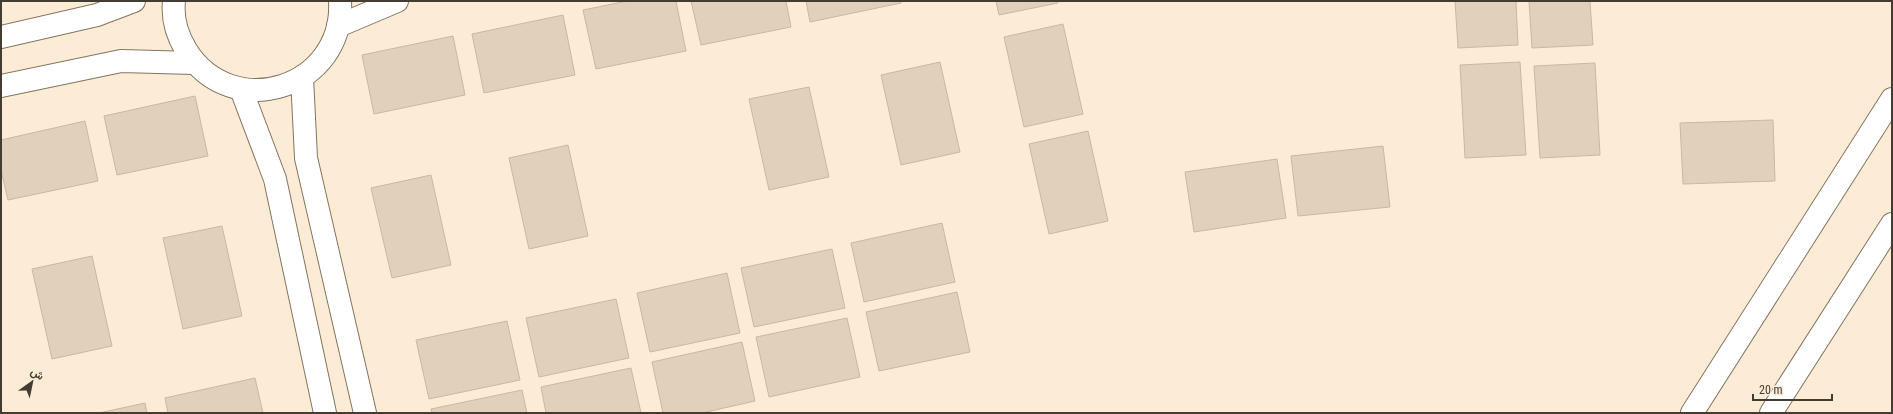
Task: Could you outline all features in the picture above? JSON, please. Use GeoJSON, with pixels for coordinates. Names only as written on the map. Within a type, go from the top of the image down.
{"type":"FeatureCollection","features":[{"type":"Feature","properties":{"kind":"street"},"geometry":{"type":"LineString","coordinates":[[1,37],[97,15],[134,1]]}},
{"type":"Feature","properties":{"kind":"street"},"geometry":{"type":"LineString","coordinates":[[174,1],[173,13],[179,39],[194,62],[216,80],[241,89],[268,90],[294,82],[317,66],[333,43],[341,16],[340,1]]}},
{"type":"Feature","properties":{"kind":"street"},"geometry":{"type":"LineString","coordinates":[[338,26],[397,1]]}},
{"type":"Feature","properties":{"kind":"street"},"geometry":{"type":"LineString","coordinates":[[1,86],[121,61],[194,62]]}},
{"type":"Feature","properties":{"kind":"street"},"geometry":{"type":"LineString","coordinates":[[302,77],[306,158],[365,413]]}},
{"type":"Feature","properties":{"kind":"street"},"geometry":{"type":"LineString","coordinates":[[241,89],[275,179],[325,413]]}},
{"type":"Feature","properties":{"kind":"street"},"geometry":{"type":"LineString","coordinates":[[1692,413],[1892,99]]}},
{"type":"Feature","properties":{"kind":"street"},"geometry":{"type":"LineString","coordinates":[[1771,413],[1892,224]]}},
{"type":"Feature","properties":{"kind":"building"},"geometry":{"type":"Polygon","coordinates":[[[627,1],[676,1],[686,51],[596,69],[583,10],[627,1]]]}},
{"type":"Feature","properties":{"kind":"building"},"geometry":{"type":"Polygon","coordinates":[[[691,1],[786,1],[791,27],[701,45],[691,1]]]}},
{"type":"Feature","properties":{"kind":"building"},"geometry":{"type":"Polygon","coordinates":[[[806,1],[901,1],[901,3],[810,22],[806,1]]]}},
{"type":"Feature","properties":{"kind":"building"},"geometry":{"type":"Polygon","coordinates":[[[996,1],[1058,1],[1058,3],[999,15],[996,1]]]}},
{"type":"Feature","properties":{"kind":"building"},"geometry":{"type":"Polygon","coordinates":[[[1455,1],[1516,1],[1518,45],[1458,48],[1455,1]]]}},
{"type":"Feature","properties":{"kind":"building"},"geometry":{"type":"Polygon","coordinates":[[[1529,1],[1590,1],[1593,45],[1532,48],[1529,1]]]}},
{"type":"Feature","properties":{"kind":"building"},"geometry":{"type":"Polygon","coordinates":[[[563,15],[575,75],[484,93],[472,34],[563,15]]]}},
{"type":"Feature","properties":{"kind":"building"},"geometry":{"type":"Polygon","coordinates":[[[1063,24],[1083,114],[1024,127],[1004,37],[1063,24]]]}},
{"type":"Feature","properties":{"kind":"building"},"geometry":{"type":"Polygon","coordinates":[[[453,36],[465,95],[374,114],[362,55],[453,36]]]}},
{"type":"Feature","properties":{"kind":"building"},"geometry":{"type":"Polygon","coordinates":[[[940,62],[960,152],[901,165],[881,75],[940,62]]]}},
{"type":"Feature","properties":{"kind":"building"},"geometry":{"type":"Polygon","coordinates":[[[1520,62],[1526,155],[1465,158],[1460,65],[1520,62]]]}},
{"type":"Feature","properties":{"kind":"building"},"geometry":{"type":"Polygon","coordinates":[[[1595,63],[1600,155],[1540,158],[1534,66],[1595,63]]]}},
{"type":"Feature","properties":{"kind":"building"},"geometry":{"type":"Polygon","coordinates":[[[809,87],[829,177],[769,190],[749,99],[809,87]]]}},
{"type":"Feature","properties":{"kind":"building"},"geometry":{"type":"Polygon","coordinates":[[[195,96],[208,156],[117,175],[104,116],[195,96]]]}},
{"type":"Feature","properties":{"kind":"building"},"geometry":{"type":"Polygon","coordinates":[[[1773,120],[1775,181],[1683,184],[1680,123],[1773,120]]]}},
{"type":"Feature","properties":{"kind":"building"},"geometry":{"type":"Polygon","coordinates":[[[85,121],[98,181],[8,200],[1,170],[1,140],[85,121]]]}},
{"type":"Feature","properties":{"kind":"building"},"geometry":{"type":"Polygon","coordinates":[[[1088,131],[1108,221],[1049,234],[1029,144],[1088,131]]]}},
{"type":"Feature","properties":{"kind":"building"},"geometry":{"type":"Polygon","coordinates":[[[568,145],[588,236],[529,249],[509,158],[568,145]]]}},
{"type":"Feature","properties":{"kind":"building"},"geometry":{"type":"Polygon","coordinates":[[[1383,146],[1390,207],[1298,216],[1291,156],[1383,146]]]}},
{"type":"Feature","properties":{"kind":"building"},"geometry":{"type":"Polygon","coordinates":[[[1277,159],[1286,218],[1194,232],[1185,172],[1277,159]]]}},
{"type":"Feature","properties":{"kind":"building"},"geometry":{"type":"Polygon","coordinates":[[[431,175],[451,265],[392,278],[371,188],[431,175]]]}},
{"type":"Feature","properties":{"kind":"building"},"geometry":{"type":"Polygon","coordinates":[[[942,223],[955,282],[864,302],[851,243],[942,223]]]}},
{"type":"Feature","properties":{"kind":"building"},"geometry":{"type":"Polygon","coordinates":[[[222,226],[242,316],[183,329],[163,238],[222,226]]]}},
{"type":"Feature","properties":{"kind":"building"},"geometry":{"type":"Polygon","coordinates":[[[832,249],[845,308],[754,327],[741,268],[832,249]]]}},
{"type":"Feature","properties":{"kind":"building"},"geometry":{"type":"Polygon","coordinates":[[[92,256],[112,346],[52,359],[32,269],[92,256]]]}},
{"type":"Feature","properties":{"kind":"building"},"geometry":{"type":"Polygon","coordinates":[[[727,273],[740,333],[650,352],[637,293],[727,273]]]}},
{"type":"Feature","properties":{"kind":"building"},"geometry":{"type":"Polygon","coordinates":[[[957,292],[970,352],[879,371],[866,312],[957,292]]]}},
{"type":"Feature","properties":{"kind":"building"},"geometry":{"type":"Polygon","coordinates":[[[616,299],[629,358],[539,377],[526,318],[616,299]]]}},
{"type":"Feature","properties":{"kind":"building"},"geometry":{"type":"Polygon","coordinates":[[[847,318],[860,377],[769,397],[756,337],[847,318]]]}},
{"type":"Feature","properties":{"kind":"building"},"geometry":{"type":"Polygon","coordinates":[[[507,321],[520,380],[429,399],[416,340],[507,321]]]}},
{"type":"Feature","properties":{"kind":"building"},"geometry":{"type":"Polygon","coordinates":[[[742,342],[755,401],[702,413],[663,413],[652,362],[742,342]]]}},
{"type":"Feature","properties":{"kind":"building"},"geometry":{"type":"Polygon","coordinates":[[[631,368],[641,413],[546,413],[541,387],[631,368]]]}},
{"type":"Feature","properties":{"kind":"building"},"geometry":{"type":"Polygon","coordinates":[[[255,378],[263,413],[168,413],[165,398],[255,378]]]}},
{"type":"Feature","properties":{"kind":"building"},"geometry":{"type":"Polygon","coordinates":[[[522,390],[527,413],[432,413],[431,409],[522,390]]]}},
{"type":"Feature","properties":{"kind":"building"},"geometry":{"type":"Polygon","coordinates":[[[145,403],[147,413],[99,413],[145,403]]]}}]}
